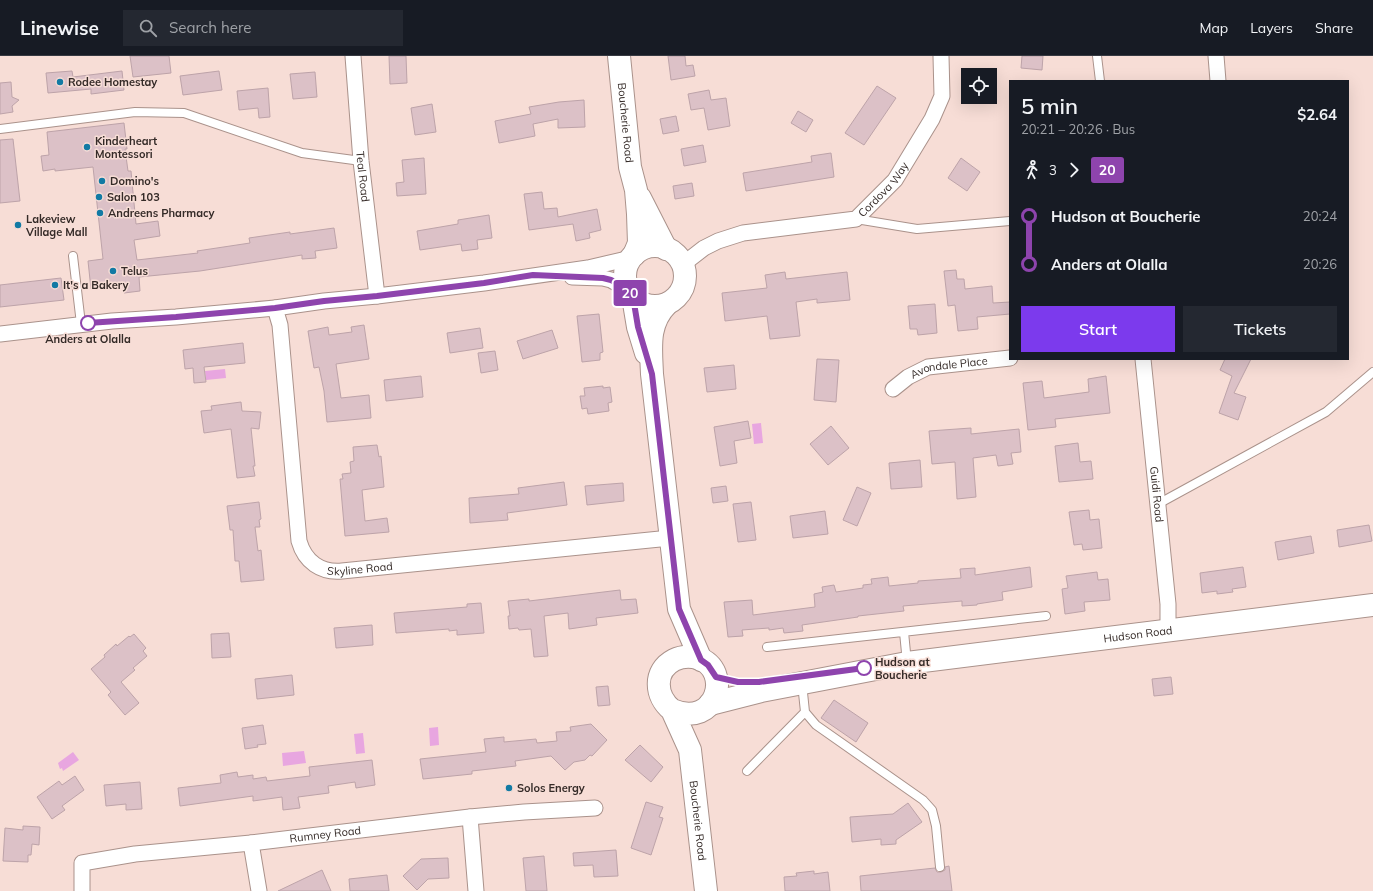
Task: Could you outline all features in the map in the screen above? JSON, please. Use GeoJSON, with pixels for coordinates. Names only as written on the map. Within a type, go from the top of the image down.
{"type":"FeatureCollection","features":[{"type":"Feature","properties":{"kind":"main road","name":"Boucherie Road"},"geometry":{"type":"LineString","coordinates":[[619,56],[630,167],[636,190],[639,231],[638,243],[633,257]]}},
{"type":"Feature","properties":{"kind":"main road","name":"Boucherie Road"},"geometry":{"type":"LineString","coordinates":[[636,190],[666,249]]}},
{"type":"Feature","properties":{"kind":"main road"},"geometry":{"type":"LineString","coordinates":[[660,247],[666,249],[676,255],[682,265],[684,272],[683,287],[674,300],[667,304],[649,306],[640,303],[630,293],[625,281],[627,265],[633,257],[646,248],[660,247]]}},
{"type":"Feature","properties":{"kind":"main road","name":"Boucherie Road"},"geometry":{"type":"LineString","coordinates":[[630,293],[652,374]]}},
{"type":"Feature","properties":{"kind":"main road","name":"Boucherie Road"},"geometry":{"type":"LineString","coordinates":[[667,304],[660,311],[652,328],[651,340],[652,374],[670,538],[680,611],[701,660],[708,665],[716,677],[717,687],[715,696],[705,708],[690,750]]}},
{"type":"Feature","properties":{"kind":"main road","name":"Hudson Road"},"geometry":{"type":"LineString","coordinates":[[716,677],[738,682],[759,682],[1373,605]]}},
{"type":"Feature","properties":{"kind":"main road","name":"Boucherie Road"},"geometry":{"type":"LineString","coordinates":[[680,611],[671,662],[660,675],[658,685],[662,699],[672,710],[690,750],[706,891]]}},
{"type":"Feature","properties":{"kind":"main road"},"geometry":{"type":"LineString","coordinates":[[671,662],[686,656],[701,660]]}},
{"type":"Feature","properties":{"kind":"main road","name":"Hudson Road"},"geometry":{"type":"LineString","coordinates":[[705,708],[747,694],[905,663]]}},
{"type":"Feature","properties":{"kind":"main road"},"geometry":{"type":"LineString","coordinates":[[672,710],[688,715],[705,708]]}},
{"type":"Feature","properties":{"kind":"street","name":"Teal Road"},"geometry":{"type":"LineString","coordinates":[[353,56],[361,161],[377,296]]}},
{"type":"Feature","properties":{"kind":"street","name":"Cordova Way"},"geometry":{"type":"LineString","coordinates":[[682,265],[700,251],[718,240],[743,233],[856,219],[895,180],[932,119],[942,96],[941,56]]}},
{"type":"Feature","properties":{"kind":"street"},"geometry":{"type":"LineString","coordinates":[[1216,56],[1218,80]]}},
{"type":"Feature","properties":{"kind":"street"},"geometry":{"type":"LineString","coordinates":[[0,334],[81,324],[275,308],[484,283],[588,268],[633,257]]}},
{"type":"Feature","properties":{"kind":"street"},"geometry":{"type":"LineString","coordinates":[[533,275],[603,278],[611,280],[630,293]]}},
{"type":"Feature","properties":{"kind":"street","name":"Skyline Road"},"geometry":{"type":"LineString","coordinates":[[275,308],[280,326],[299,542],[308,559],[317,567],[329,571],[342,571],[670,538]]}},
{"type":"Feature","properties":{"kind":"street","name":"Avondale Place"},"geometry":{"type":"LineString","coordinates":[[893,389],[908,377],[928,367],[1009,358]]}},
{"type":"Feature","properties":{"kind":"street","name":"Guidi Road"},"geometry":{"type":"LineString","coordinates":[[1143,360],[1168,604],[1168,630]]}},
{"type":"Feature","properties":{"kind":"street","name":"Rumney Road"},"geometry":{"type":"LineString","coordinates":[[82,891],[82,863],[135,854],[250,843],[470,817],[595,808]]}},
{"type":"Feature","properties":{"kind":"street"},"geometry":{"type":"LineString","coordinates":[[470,817],[476,891]]}},
{"type":"Feature","properties":{"kind":"street"},"geometry":{"type":"LineString","coordinates":[[250,843],[259,891]]}},
{"type":"Feature","properties":{"kind":"lane"},"geometry":{"type":"LineString","coordinates":[[1097,56],[1100,80]]}},
{"type":"Feature","properties":{"kind":"lane"},"geometry":{"type":"LineString","coordinates":[[0,129],[135,112],[184,113],[302,153],[361,161]]}},
{"type":"Feature","properties":{"kind":"lane"},"geometry":{"type":"LineString","coordinates":[[856,219],[917,229],[1009,221]]}},
{"type":"Feature","properties":{"kind":"lane"},"geometry":{"type":"LineString","coordinates":[[74,256],[81,324]]}},
{"type":"Feature","properties":{"kind":"lane"},"geometry":{"type":"LineString","coordinates":[[1158,504],[1326,412],[1373,372]]}},
{"type":"Feature","properties":{"kind":"lane"},"geometry":{"type":"LineString","coordinates":[[767,647],[1046,616]]}},
{"type":"Feature","properties":{"kind":"lane"},"geometry":{"type":"LineString","coordinates":[[904,632],[905,663]]}},
{"type":"Feature","properties":{"kind":"lane"},"geometry":{"type":"LineString","coordinates":[[802,682],[805,712],[816,726],[923,800],[932,810],[936,826],[940,867]]}},
{"type":"Feature","properties":{"kind":"lane"},"geometry":{"type":"LineString","coordinates":[[748,771],[805,712]]}},
{"type":"Feature","properties":{"kind":"shaded area"},"geometry":{"type":"Polygon","coordinates":[[[225,369],[226,378],[206,380],[205,371],[225,369]]]}},
{"type":"Feature","properties":{"kind":"shaded area"},"geometry":{"type":"Polygon","coordinates":[[[761,423],[763,443],[754,444],[752,424],[761,423]]]}},
{"type":"Feature","properties":{"kind":"shaded area"},"geometry":{"type":"Polygon","coordinates":[[[438,727],[439,745],[430,746],[429,728],[438,727]]]}},
{"type":"Feature","properties":{"kind":"shaded area"},"geometry":{"type":"Polygon","coordinates":[[[363,733],[365,753],[356,754],[354,734],[363,733]]]}},
{"type":"Feature","properties":{"kind":"shaded area"},"geometry":{"type":"Polygon","coordinates":[[[304,751],[306,763],[283,766],[282,753],[304,751]]]}},
{"type":"Feature","properties":{"kind":"shaded area"},"geometry":{"type":"Polygon","coordinates":[[[73,752],[79,760],[63,771],[62,768],[60,769],[58,763],[73,752]]]}},
{"type":"Feature","properties":{"kind":"building"},"geometry":{"type":"Polygon","coordinates":[[[130,56],[169,56],[171,73],[133,77],[130,56]]]}},
{"type":"Feature","properties":{"kind":"building"},"geometry":{"type":"Polygon","coordinates":[[[389,56],[406,56],[407,83],[390,84],[389,56]]]}},
{"type":"Feature","properties":{"kind":"building"},"geometry":{"type":"Polygon","coordinates":[[[668,56],[685,56],[686,66],[693,65],[695,76],[671,80],[668,56]]]}},
{"type":"Feature","properties":{"kind":"building"},"geometry":{"type":"Polygon","coordinates":[[[1022,56],[1043,56],[1042,70],[1021,68],[1022,56]]]}},
{"type":"Feature","properties":{"kind":"building"},"geometry":{"type":"Polygon","coordinates":[[[72,71],[73,77],[122,71],[124,90],[91,94],[91,89],[48,93],[46,73],[72,71]]]}},
{"type":"Feature","properties":{"kind":"building"},"geometry":{"type":"Polygon","coordinates":[[[219,71],[222,90],[183,95],[180,76],[219,71]]]}},
{"type":"Feature","properties":{"kind":"building"},"geometry":{"type":"Polygon","coordinates":[[[315,72],[317,97],[293,99],[290,74],[315,72]]]}},
{"type":"Feature","properties":{"kind":"building"},"geometry":{"type":"Polygon","coordinates":[[[11,82],[12,97],[19,100],[12,106],[13,112],[0,114],[0,83],[11,82]]]}},
{"type":"Feature","properties":{"kind":"building"},"geometry":{"type":"Polygon","coordinates":[[[877,86],[896,98],[864,145],[845,133],[877,86]]]}},
{"type":"Feature","properties":{"kind":"building"},"geometry":{"type":"Polygon","coordinates":[[[268,88],[270,117],[259,118],[258,108],[239,110],[237,91],[268,88]]]}},
{"type":"Feature","properties":{"kind":"building"},"geometry":{"type":"Polygon","coordinates":[[[709,90],[711,100],[726,98],[730,126],[708,130],[704,108],[691,110],[688,94],[709,90]]]}},
{"type":"Feature","properties":{"kind":"building"},"geometry":{"type":"Polygon","coordinates":[[[584,100],[585,127],[558,128],[558,119],[533,124],[535,136],[499,143],[495,121],[531,114],[529,107],[584,100]]]}},
{"type":"Feature","properties":{"kind":"building"},"geometry":{"type":"Polygon","coordinates":[[[432,104],[436,132],[415,135],[411,108],[432,104]]]}},
{"type":"Feature","properties":{"kind":"building"},"geometry":{"type":"Polygon","coordinates":[[[798,111],[813,120],[806,132],[791,123],[798,111]]]}},
{"type":"Feature","properties":{"kind":"building"},"geometry":{"type":"Polygon","coordinates":[[[676,116],[679,131],[663,134],[660,119],[676,116]]]}},
{"type":"Feature","properties":{"kind":"building"},"geometry":{"type":"Polygon","coordinates":[[[124,123],[127,149],[125,149],[128,171],[131,171],[136,224],[158,221],[160,236],[134,240],[137,260],[198,253],[197,251],[250,243],[249,238],[334,228],[337,248],[315,251],[316,258],[302,259],[302,255],[200,271],[139,277],[140,291],[124,293],[123,285],[91,289],[88,261],[103,259],[93,167],[43,171],[41,156],[49,155],[47,132],[124,123]]]}},
{"type":"Feature","properties":{"kind":"building"},"geometry":{"type":"Polygon","coordinates":[[[13,139],[20,201],[0,203],[0,140],[13,139]]]}},
{"type":"Feature","properties":{"kind":"building"},"geometry":{"type":"Polygon","coordinates":[[[703,145],[706,162],[684,166],[681,149],[703,145]]]}},
{"type":"Feature","properties":{"kind":"building"},"geometry":{"type":"Polygon","coordinates":[[[831,153],[834,177],[746,191],[743,173],[812,162],[811,156],[831,153]]]}},
{"type":"Feature","properties":{"kind":"building"},"geometry":{"type":"Polygon","coordinates":[[[424,158],[426,194],[397,196],[396,183],[404,182],[402,160],[424,158]]]}},
{"type":"Feature","properties":{"kind":"building"},"geometry":{"type":"Polygon","coordinates":[[[961,158],[980,172],[967,191],[948,178],[961,158]]]}},
{"type":"Feature","properties":{"kind":"building"},"geometry":{"type":"Polygon","coordinates":[[[692,183],[694,196],[675,199],[673,186],[692,183]]]}},
{"type":"Feature","properties":{"kind":"building"},"geometry":{"type":"Polygon","coordinates":[[[542,192],[544,209],[557,208],[558,217],[597,209],[601,230],[589,233],[590,238],[576,241],[573,224],[529,230],[524,194],[542,192]]]}},
{"type":"Feature","properties":{"kind":"building"},"geometry":{"type":"Polygon","coordinates":[[[489,215],[492,238],[477,240],[478,249],[462,251],[461,244],[420,250],[417,231],[458,224],[458,220],[489,215]]]}},
{"type":"Feature","properties":{"kind":"building"},"geometry":{"type":"Polygon","coordinates":[[[956,270],[957,279],[964,279],[965,289],[992,286],[993,303],[1009,302],[1009,314],[977,317],[978,329],[958,331],[955,305],[948,306],[944,271],[956,270]]]}},
{"type":"Feature","properties":{"kind":"building"},"geometry":{"type":"Polygon","coordinates":[[[785,272],[786,279],[847,272],[850,300],[817,303],[817,299],[796,302],[800,336],[770,339],[767,316],[725,321],[722,293],[767,288],[765,275],[785,272]]]}},
{"type":"Feature","properties":{"kind":"building"},"geometry":{"type":"Polygon","coordinates":[[[61,278],[64,300],[0,307],[0,285],[61,278]]]}},
{"type":"Feature","properties":{"kind":"building"},"geometry":{"type":"Polygon","coordinates":[[[935,304],[937,333],[918,335],[917,329],[910,329],[908,306],[935,304]]]}},
{"type":"Feature","properties":{"kind":"building"},"geometry":{"type":"Polygon","coordinates":[[[599,314],[603,352],[600,353],[600,360],[582,362],[577,316],[599,314]]]}},
{"type":"Feature","properties":{"kind":"building"},"geometry":{"type":"Polygon","coordinates":[[[364,325],[369,359],[336,364],[341,398],[369,395],[371,418],[327,422],[324,391],[319,367],[314,368],[308,331],[328,327],[329,335],[352,332],[351,327],[364,325]]]}},
{"type":"Feature","properties":{"kind":"building"},"geometry":{"type":"Polygon","coordinates":[[[480,328],[483,348],[450,353],[447,333],[480,328]]]}},
{"type":"Feature","properties":{"kind":"building"},"geometry":{"type":"Polygon","coordinates":[[[552,330],[558,348],[523,359],[517,341],[552,330]]]}},
{"type":"Feature","properties":{"kind":"building"},"geometry":{"type":"Polygon","coordinates":[[[243,343],[245,363],[204,367],[206,382],[194,383],[193,368],[185,369],[183,350],[243,343]]]}},
{"type":"Feature","properties":{"kind":"building"},"geometry":{"type":"Polygon","coordinates":[[[495,351],[498,370],[481,373],[478,353],[495,351]]]}},
{"type":"Feature","properties":{"kind":"building"},"geometry":{"type":"Polygon","coordinates":[[[817,359],[839,360],[836,402],[814,400],[817,359]]]}},
{"type":"Feature","properties":{"kind":"building"},"geometry":{"type":"Polygon","coordinates":[[[1225,360],[1250,360],[1234,393],[1246,397],[1238,420],[1219,413],[1232,376],[1220,370],[1225,360]]]}},
{"type":"Feature","properties":{"kind":"building"},"geometry":{"type":"Polygon","coordinates":[[[734,365],[736,389],[707,392],[704,368],[734,365]]]}},
{"type":"Feature","properties":{"kind":"building"},"geometry":{"type":"Polygon","coordinates":[[[421,376],[423,397],[386,401],[384,380],[421,376]]]}},
{"type":"Feature","properties":{"kind":"building"},"geometry":{"type":"Polygon","coordinates":[[[1106,376],[1110,413],[1055,419],[1056,427],[1028,430],[1023,383],[1042,381],[1044,398],[1089,392],[1088,379],[1106,376]]]}},
{"type":"Feature","properties":{"kind":"building"},"geometry":{"type":"Polygon","coordinates":[[[603,386],[603,388],[610,387],[612,402],[608,403],[609,411],[588,414],[587,408],[582,409],[580,396],[585,396],[584,388],[603,386]]]}},
{"type":"Feature","properties":{"kind":"building"},"geometry":{"type":"Polygon","coordinates":[[[241,402],[242,411],[261,412],[259,429],[251,428],[255,476],[237,478],[231,429],[204,433],[201,411],[212,410],[211,406],[241,402]]]}},
{"type":"Feature","properties":{"kind":"building"},"geometry":{"type":"Polygon","coordinates":[[[748,421],[751,438],[734,441],[737,463],[720,466],[714,427],[748,421]]]}},
{"type":"Feature","properties":{"kind":"building"},"geometry":{"type":"Polygon","coordinates":[[[831,426],[849,448],[828,465],[810,444],[831,426]]]}},
{"type":"Feature","properties":{"kind":"building"},"geometry":{"type":"Polygon","coordinates":[[[971,428],[971,434],[1019,429],[1021,452],[1011,453],[1013,464],[998,466],[996,455],[973,458],[976,497],[957,499],[955,462],[932,464],[929,431],[971,428]]]}},
{"type":"Feature","properties":{"kind":"building"},"geometry":{"type":"Polygon","coordinates":[[[1078,443],[1080,462],[1091,461],[1093,479],[1059,482],[1055,446],[1078,443]]]}},
{"type":"Feature","properties":{"kind":"building"},"geometry":{"type":"Polygon","coordinates":[[[377,445],[379,457],[381,456],[384,487],[362,490],[365,521],[387,518],[389,532],[345,536],[340,479],[343,479],[342,474],[351,473],[350,462],[354,461],[353,447],[377,445]]]}},
{"type":"Feature","properties":{"kind":"building"},"geometry":{"type":"Polygon","coordinates":[[[920,460],[922,487],[891,489],[889,463],[920,460]]]}},
{"type":"Feature","properties":{"kind":"building"},"geometry":{"type":"Polygon","coordinates":[[[564,482],[567,505],[507,513],[508,520],[470,523],[469,498],[519,494],[518,488],[564,482]]]}},
{"type":"Feature","properties":{"kind":"building"},"geometry":{"type":"Polygon","coordinates":[[[623,483],[624,501],[587,505],[585,486],[623,483]]]}},
{"type":"Feature","properties":{"kind":"building"},"geometry":{"type":"Polygon","coordinates":[[[726,486],[728,501],[713,503],[711,488],[726,486]]]}},
{"type":"Feature","properties":{"kind":"building"},"geometry":{"type":"Polygon","coordinates":[[[857,487],[871,493],[857,526],[843,520],[857,487]]]}},
{"type":"Feature","properties":{"kind":"building"},"geometry":{"type":"Polygon","coordinates":[[[259,502],[261,519],[259,520],[260,527],[255,527],[258,551],[261,550],[264,580],[241,582],[239,561],[235,561],[233,530],[230,530],[227,506],[259,502]]]}},
{"type":"Feature","properties":{"kind":"building"},"geometry":{"type":"Polygon","coordinates":[[[751,502],[756,540],[738,542],[733,504],[751,502]]]}},
{"type":"Feature","properties":{"kind":"building"},"geometry":{"type":"Polygon","coordinates":[[[1089,510],[1090,520],[1099,519],[1102,548],[1083,550],[1082,544],[1074,545],[1069,512],[1089,510]]]}},
{"type":"Feature","properties":{"kind":"building"},"geometry":{"type":"Polygon","coordinates":[[[825,511],[828,534],[793,538],[790,516],[825,511]]]}},
{"type":"Feature","properties":{"kind":"building"},"geometry":{"type":"Polygon","coordinates":[[[1369,525],[1372,541],[1339,547],[1337,530],[1369,525]]]}},
{"type":"Feature","properties":{"kind":"building"},"geometry":{"type":"Polygon","coordinates":[[[1311,536],[1314,553],[1278,560],[1275,542],[1311,536]]]}},
{"type":"Feature","properties":{"kind":"building"},"geometry":{"type":"Polygon","coordinates":[[[1030,567],[1032,587],[1002,592],[1003,600],[962,606],[962,601],[903,606],[904,611],[858,616],[802,625],[803,631],[784,633],[783,628],[769,630],[769,628],[742,630],[743,636],[728,637],[724,602],[752,600],[753,615],[815,607],[814,594],[823,592],[822,587],[834,585],[836,592],[863,588],[863,585],[872,584],[871,579],[888,577],[889,586],[918,583],[918,581],[961,578],[960,569],[975,568],[975,575],[1030,567]]]}},
{"type":"Feature","properties":{"kind":"building"},"geometry":{"type":"Polygon","coordinates":[[[1243,567],[1246,587],[1232,589],[1233,592],[1217,594],[1217,591],[1202,593],[1200,573],[1243,567]]]}},
{"type":"Feature","properties":{"kind":"building"},"geometry":{"type":"Polygon","coordinates":[[[1097,572],[1098,580],[1108,579],[1110,600],[1084,602],[1085,611],[1065,614],[1062,589],[1068,588],[1066,576],[1097,572]]]}},
{"type":"Feature","properties":{"kind":"building"},"geometry":{"type":"Polygon","coordinates":[[[620,590],[621,600],[636,599],[638,613],[596,618],[597,625],[569,629],[568,613],[544,616],[548,656],[534,657],[531,629],[509,629],[508,616],[510,616],[508,601],[529,599],[529,601],[620,590]]]}},
{"type":"Feature","properties":{"kind":"building"},"geometry":{"type":"Polygon","coordinates":[[[481,603],[484,633],[457,635],[457,630],[449,631],[449,629],[396,633],[394,613],[467,607],[467,604],[481,603]]]}},
{"type":"Feature","properties":{"kind":"building"},"geometry":{"type":"Polygon","coordinates":[[[372,625],[373,645],[336,648],[334,628],[372,625]]]}},
{"type":"Feature","properties":{"kind":"building"},"geometry":{"type":"Polygon","coordinates":[[[229,633],[231,657],[212,658],[211,634],[229,633]]]}},
{"type":"Feature","properties":{"kind":"building"},"geometry":{"type":"Polygon","coordinates":[[[134,634],[146,648],[143,651],[147,656],[133,668],[135,670],[121,682],[139,703],[125,715],[108,695],[111,692],[91,669],[105,657],[104,655],[116,644],[117,646],[129,636],[130,637],[134,634]]]}},
{"type":"Feature","properties":{"kind":"building"},"geometry":{"type":"Polygon","coordinates":[[[292,675],[294,695],[257,699],[255,679],[292,675]]]}},
{"type":"Feature","properties":{"kind":"building"},"geometry":{"type":"Polygon","coordinates":[[[1171,677],[1173,694],[1154,696],[1152,679],[1171,677]]]}},
{"type":"Feature","properties":{"kind":"building"},"geometry":{"type":"Polygon","coordinates":[[[608,686],[610,705],[598,706],[596,687],[608,686]]]}},
{"type":"Feature","properties":{"kind":"building"},"geometry":{"type":"Polygon","coordinates":[[[834,700],[868,723],[856,742],[821,718],[834,700]]]}},
{"type":"Feature","properties":{"kind":"building"},"geometry":{"type":"Polygon","coordinates":[[[591,724],[607,740],[592,756],[590,755],[585,760],[574,762],[565,770],[551,756],[515,761],[516,766],[472,771],[472,774],[423,779],[420,759],[486,752],[484,739],[504,737],[504,742],[536,739],[537,743],[557,741],[556,732],[571,731],[570,727],[591,724]]]}},
{"type":"Feature","properties":{"kind":"building"},"geometry":{"type":"Polygon","coordinates":[[[263,725],[266,744],[245,749],[242,728],[263,725]]]}},
{"type":"Feature","properties":{"kind":"building"},"geometry":{"type":"Polygon","coordinates":[[[640,745],[663,767],[651,782],[625,760],[640,745]]]}},
{"type":"Feature","properties":{"kind":"building"},"geometry":{"type":"Polygon","coordinates":[[[372,760],[375,785],[356,788],[355,782],[328,786],[329,793],[298,797],[300,808],[283,810],[282,797],[253,801],[253,796],[180,806],[178,788],[221,783],[220,775],[237,772],[238,777],[253,775],[253,779],[266,777],[267,781],[310,776],[309,767],[372,760]]]}},
{"type":"Feature","properties":{"kind":"building"},"geometry":{"type":"Polygon","coordinates":[[[75,776],[84,790],[62,806],[65,810],[52,819],[37,797],[59,781],[62,785],[75,776]]]}},
{"type":"Feature","properties":{"kind":"building"},"geometry":{"type":"Polygon","coordinates":[[[140,782],[142,809],[126,810],[126,804],[106,806],[104,785],[140,782]]]}},
{"type":"Feature","properties":{"kind":"building"},"geometry":{"type":"Polygon","coordinates":[[[646,802],[663,807],[659,817],[663,818],[651,855],[631,848],[646,802]]]}},
{"type":"Feature","properties":{"kind":"building"},"geometry":{"type":"Polygon","coordinates":[[[908,803],[922,822],[896,840],[896,844],[881,845],[881,839],[852,842],[850,817],[893,814],[908,803]]]}},
{"type":"Feature","properties":{"kind":"building"},"geometry":{"type":"Polygon","coordinates":[[[23,826],[40,827],[39,845],[32,844],[31,855],[28,855],[28,862],[3,861],[5,828],[23,830],[23,826]]]}},
{"type":"Feature","properties":{"kind":"building"},"geometry":{"type":"Polygon","coordinates":[[[616,850],[618,876],[594,877],[593,865],[574,866],[573,853],[616,850]]]}},
{"type":"Feature","properties":{"kind":"building"},"geometry":{"type":"Polygon","coordinates":[[[544,856],[547,891],[526,891],[523,858],[544,856]]]}},
{"type":"Feature","properties":{"kind":"building"},"geometry":{"type":"Polygon","coordinates":[[[448,858],[449,878],[428,879],[417,890],[403,876],[421,859],[448,858]]]}},
{"type":"Feature","properties":{"kind":"building"},"geometry":{"type":"Polygon","coordinates":[[[949,866],[952,891],[861,891],[860,876],[935,868],[937,872],[941,872],[945,870],[945,867],[949,866]]]}},
{"type":"Feature","properties":{"kind":"building"},"geometry":{"type":"Polygon","coordinates":[[[322,870],[331,891],[278,891],[322,870]]]}},
{"type":"Feature","properties":{"kind":"building"},"geometry":{"type":"Polygon","coordinates":[[[814,871],[814,874],[828,872],[830,891],[785,891],[784,877],[797,876],[796,873],[814,871]]]}},
{"type":"Feature","properties":{"kind":"building"},"geometry":{"type":"Polygon","coordinates":[[[387,875],[389,891],[350,891],[349,879],[387,875]]]}},
{"type":"Feature","properties":{"kind":"bus line","name":"20"},"geometry":{"type":"LineString","coordinates":[[88,323],[275,308],[484,283],[533,275],[603,278],[611,280],[628,289],[633,297],[638,327],[652,374],[679,609],[701,660],[708,665],[716,677],[738,682],[759,682],[864,668]]}},
{"type":"Feature","properties":{"kind":"place","name":"Rodee Homestay"},"geometry":{"type":"Point","coordinates":[60,82]}},
{"type":"Feature","properties":{"kind":"place","name":"Kinderheart Montessori"},"geometry":{"type":"Point","coordinates":[87,147]}},
{"type":"Feature","properties":{"kind":"place","name":"Domino's"},"geometry":{"type":"Point","coordinates":[102,181]}},
{"type":"Feature","properties":{"kind":"place","name":"Salon 103"},"geometry":{"type":"Point","coordinates":[99,197]}},
{"type":"Feature","properties":{"kind":"place","name":"Andreens Pharmacy"},"geometry":{"type":"Point","coordinates":[100,213]}},
{"type":"Feature","properties":{"kind":"place","name":"Lakeview Village Mall"},"geometry":{"type":"Point","coordinates":[18,225]}},
{"type":"Feature","properties":{"kind":"place","name":"Telus"},"geometry":{"type":"Point","coordinates":[113,271]}},
{"type":"Feature","properties":{"kind":"place","name":"It's a Bakery"},"geometry":{"type":"Point","coordinates":[55,285]}},
{"type":"Feature","properties":{"kind":"place","name":"Anders at Olalla"},"geometry":{"type":"Point","coordinates":[88,323]}},
{"type":"Feature","properties":{"kind":"place","name":"Hudson at Boucherie"},"geometry":{"type":"Point","coordinates":[864,668]}},
{"type":"Feature","properties":{"kind":"place","name":"Solos Energy"},"geometry":{"type":"Point","coordinates":[509,788]}}]}
